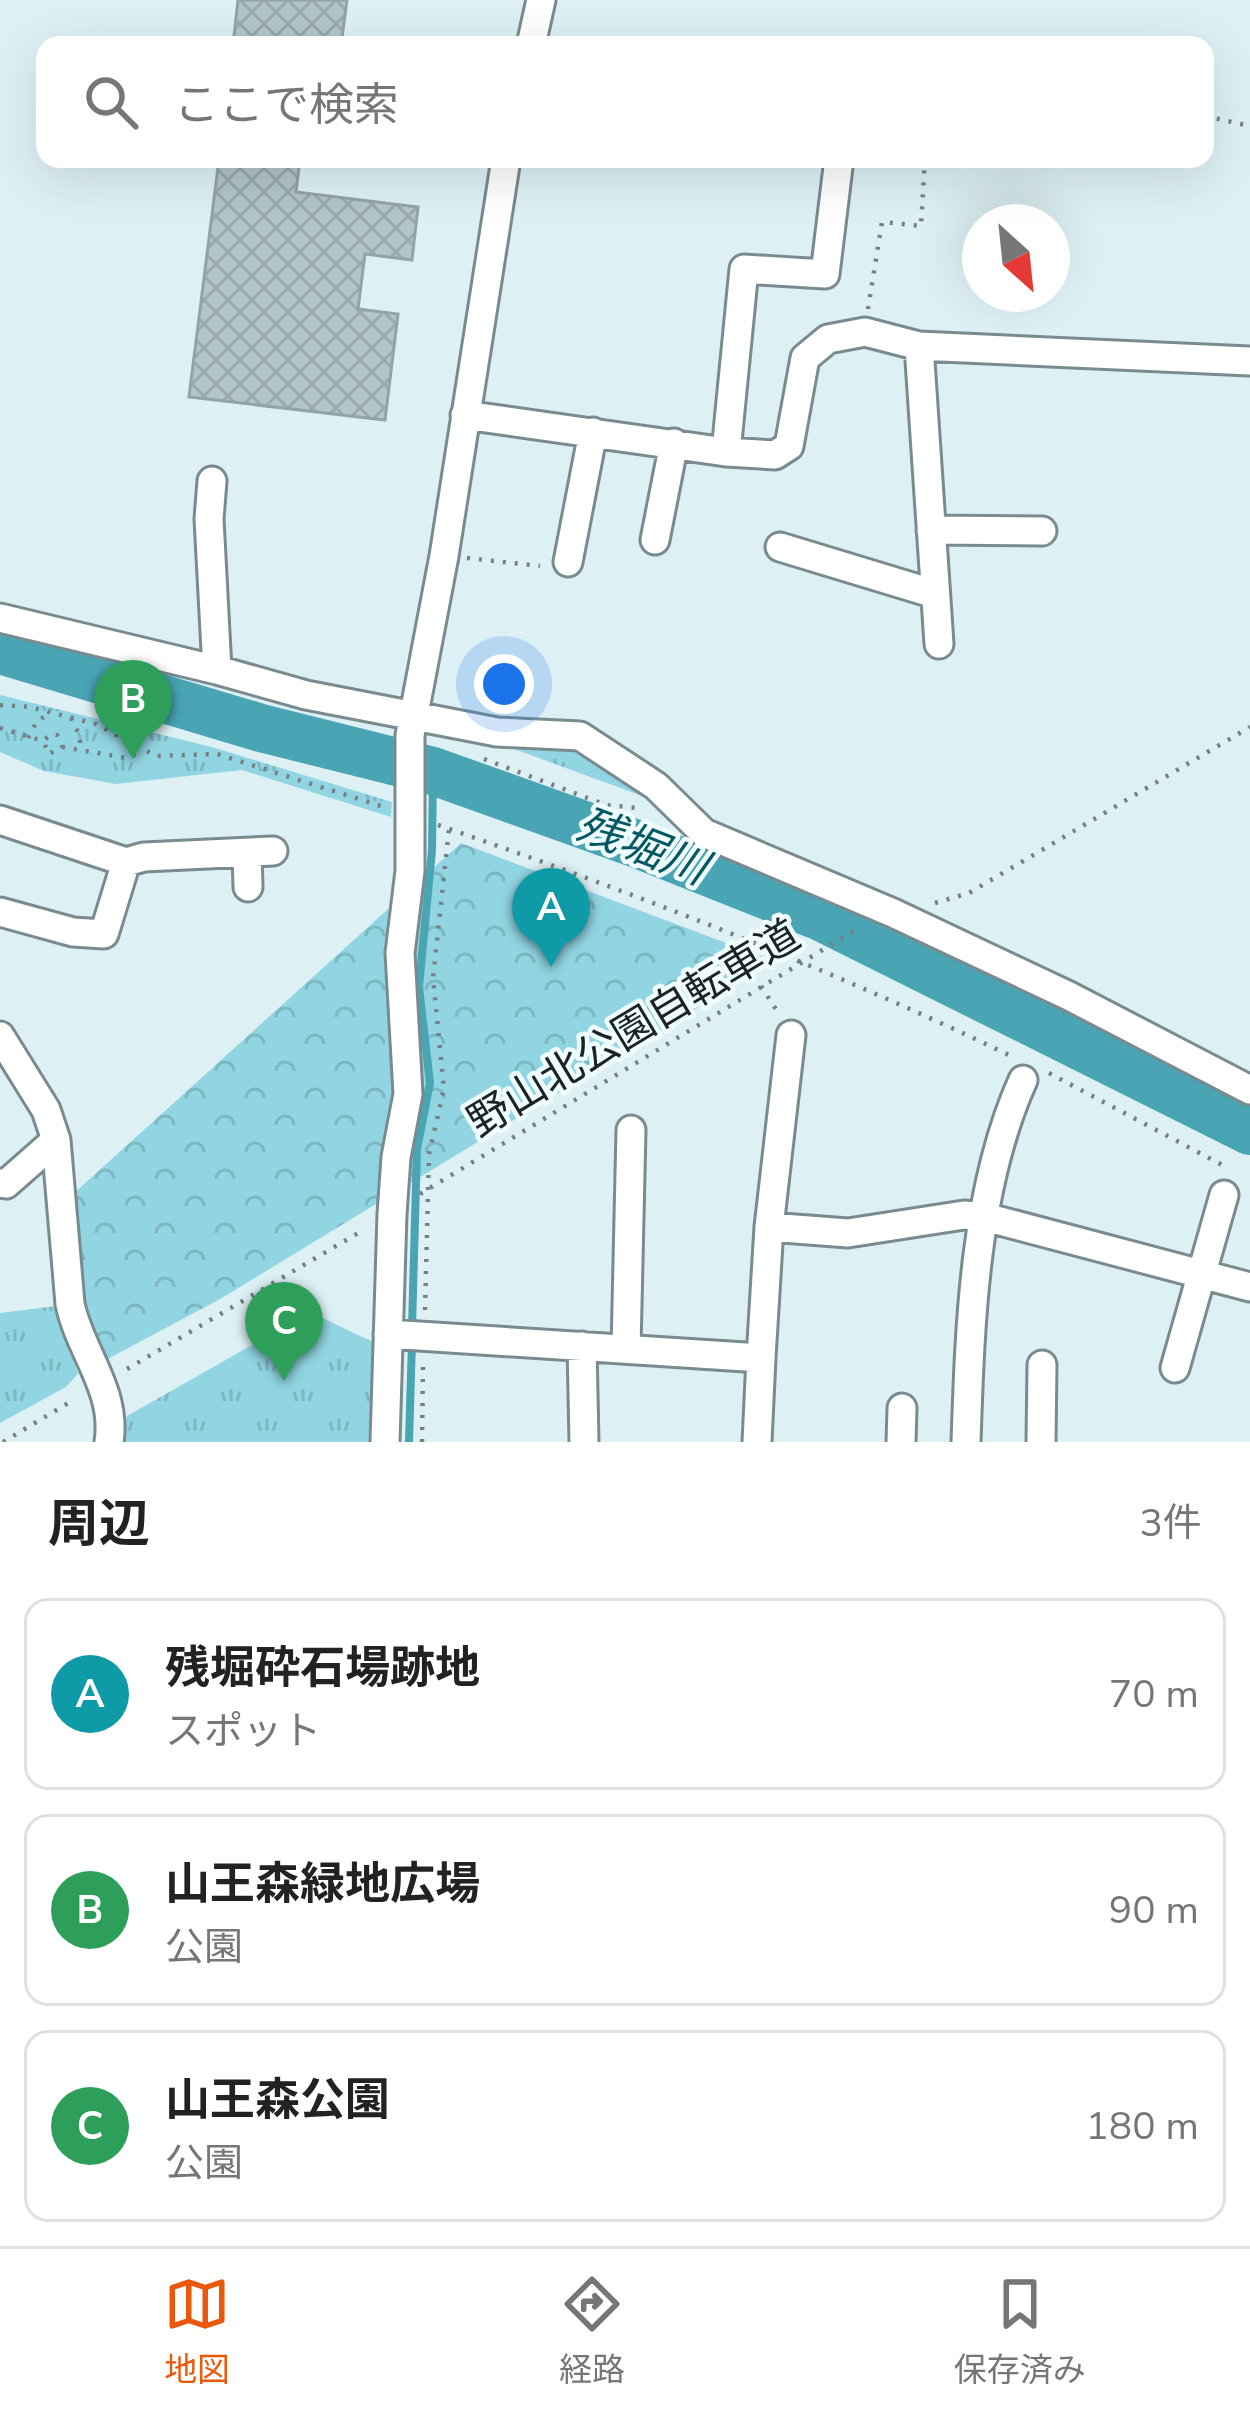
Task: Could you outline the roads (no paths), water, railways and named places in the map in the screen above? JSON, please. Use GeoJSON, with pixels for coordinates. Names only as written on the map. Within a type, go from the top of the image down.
{"type":"FeatureCollection","features":[{"type":"Feature","properties":{"kind":"street"},"geometry":{"type":"LineString","coordinates":[[533,36],[542,0]]}},
{"type":"Feature","properties":{"kind":"street"},"geometry":{"type":"LineString","coordinates":[[385,1442],[409,1334],[392,1214],[408,1094],[400,953],[410,871],[400,808],[505,168]]}},
{"type":"Feature","properties":{"kind":"street"},"geometry":{"type":"LineString","coordinates":[[726,452],[744,269],[825,274],[838,168]]}},
{"type":"Feature","properties":{"kind":"street"},"geometry":{"type":"LineString","coordinates":[[464,415],[775,455],[789,446],[805,358],[828,339],[865,332],[919,346],[1250,361]]}},
{"type":"Feature","properties":{"kind":"street"},"geometry":{"type":"LineString","coordinates":[[919,346],[938,644]]}},
{"type":"Feature","properties":{"kind":"street"},"geometry":{"type":"LineString","coordinates":[[568,562],[593,432]]}},
{"type":"Feature","properties":{"kind":"street"},"geometry":{"type":"LineString","coordinates":[[655,540],[674,443]]}},
{"type":"Feature","properties":{"kind":"street"},"geometry":{"type":"LineString","coordinates":[[212,482],[209,519],[217,670]]}},
{"type":"Feature","properties":{"kind":"street"},"geometry":{"type":"LineString","coordinates":[[931,530],[1042,530]]}},
{"type":"Feature","properties":{"kind":"street"},"geometry":{"type":"LineString","coordinates":[[780,547],[935,594]]}},
{"type":"Feature","properties":{"kind":"street"},"geometry":{"type":"LineString","coordinates":[[0,618],[217,670],[411,725],[580,736],[656,786],[704,833],[893,913],[1070,996],[1250,1090]]}},
{"type":"Feature","properties":{"kind":"street"},"geometry":{"type":"LineString","coordinates":[[0,820],[126,862],[144,857],[260,852],[248,887]]}},
{"type":"Feature","properties":{"kind":"street"},"geometry":{"type":"LineString","coordinates":[[0,912],[74,932],[104,934],[126,862]]}},
{"type":"Feature","properties":{"kind":"street"},"geometry":{"type":"LineString","coordinates":[[757,1442],[784,1023]]}},
{"type":"Feature","properties":{"kind":"street"},"geometry":{"type":"LineString","coordinates":[[0,1036],[11,1071],[46,1110],[56,1140],[70,1304],[75,1328],[103,1382],[112,1418],[109,1442]]}},
{"type":"Feature","properties":{"kind":"street"},"geometry":{"type":"LineString","coordinates":[[966,1442],[971,1318],[985,1217],[1028,1070]]}},
{"type":"Feature","properties":{"kind":"street"},"geometry":{"type":"LineString","coordinates":[[626,1348],[631,1130]]}},
{"type":"Feature","properties":{"kind":"street"},"geometry":{"type":"LineString","coordinates":[[0,1183],[6,1184],[56,1140]]}},
{"type":"Feature","properties":{"kind":"street"},"geometry":{"type":"LineString","coordinates":[[1175,1368],[1227,1182]]}},
{"type":"Feature","properties":{"kind":"street"},"geometry":{"type":"LineString","coordinates":[[769,1226],[848,1233],[964,1215],[985,1217],[1250,1287]]}},
{"type":"Feature","properties":{"kind":"street"},"geometry":{"type":"LineString","coordinates":[[409,1334],[761,1358]]}},
{"type":"Feature","properties":{"kind":"street"},"geometry":{"type":"LineString","coordinates":[[582,1346],[584,1442]]}},
{"type":"Feature","properties":{"kind":"street"},"geometry":{"type":"LineString","coordinates":[[1040,1442],[1042,1365]]}},
{"type":"Feature","properties":{"kind":"street"},"geometry":{"type":"LineString","coordinates":[[901,1442],[902,1408]]}},
{"type":"Feature","properties":{"kind":"waterway","name":"残堀川"},"geometry":{"type":"LineString","coordinates":[[0,650],[261,728],[433,771],[637,844],[821,917],[1250,1131]]}},
{"type":"Feature","properties":{"kind":"waterway"},"geometry":{"type":"LineString","coordinates":[[412,1327],[417,1149],[430,1083],[419,987],[432,850],[433,771]]}},
{"type":"Feature","properties":{"kind":"waterway"},"geometry":{"type":"LineString","coordinates":[[409,1442],[412,1342]]}},
{"type":"Feature","properties":{"kind":"place","name":"山王森緑地広場"},"geometry":{"type":"Point","coordinates":[133,759]}},
{"type":"Feature","properties":{"kind":"place","name":"残堀砕石場跡地"},"geometry":{"type":"Point","coordinates":[551,967]}},
{"type":"Feature","properties":{"kind":"place","name":"山王森公園"},"geometry":{"type":"Point","coordinates":[284,1381]}}]}
